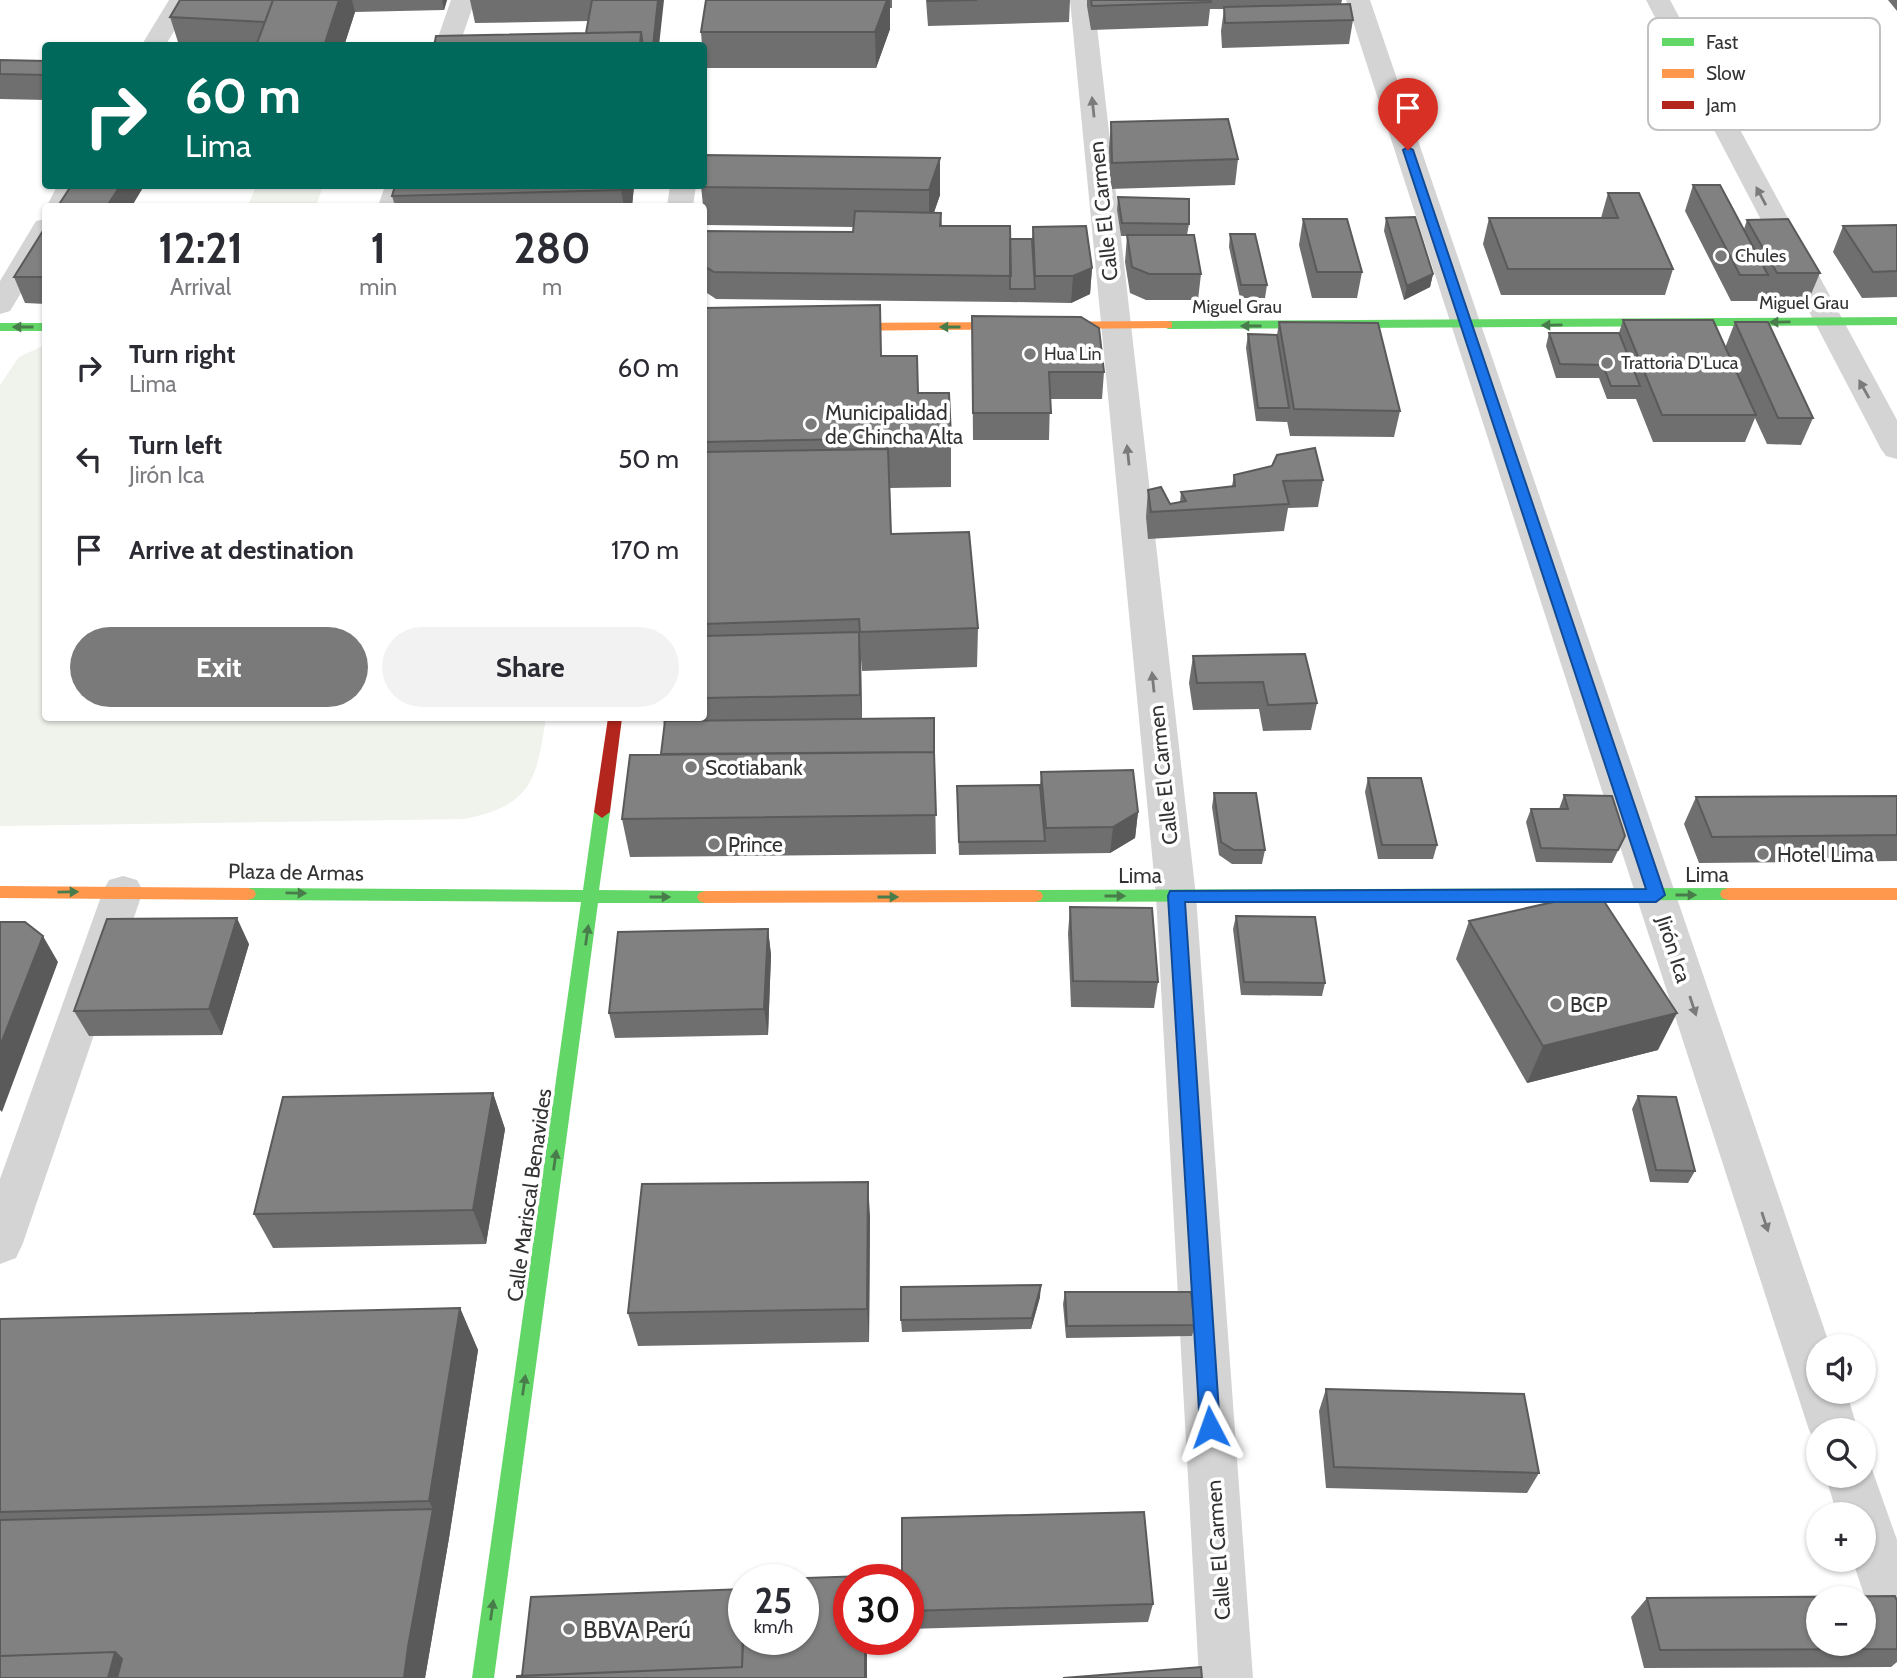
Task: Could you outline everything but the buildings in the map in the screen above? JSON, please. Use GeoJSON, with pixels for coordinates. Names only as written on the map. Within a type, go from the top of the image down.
{"type":"FeatureCollection","features":[{"type":"Feature","properties":{"kind":"main road","name":"Miguel Grau"},"geometry":{"type":"LineString","coordinates":[[813,327],[1467,326],[1897,321]]}},
{"type":"Feature","properties":{"kind":"main road"},"geometry":{"type":"LineString","coordinates":[[0,327],[42,327]]}},
{"type":"Feature","properties":{"kind":"main road","name":"Calle Mariscal Benavides"},"geometry":{"type":"LineString","coordinates":[[483,1678],[615,721]]}},
{"type":"Feature","properties":{"kind":"main road","name":"Plaza de Armas"},"geometry":{"type":"LineString","coordinates":[[0,892],[592,897]]}},
{"type":"Feature","properties":{"kind":"main road","name":"Lima"},"geometry":{"type":"LineString","coordinates":[[592,897],[1897,894]]}},
{"type":"Feature","properties":{"kind":"street"},"geometry":{"type":"LineString","coordinates":[[155,42],[180,0]]}},
{"type":"Feature","properties":{"kind":"street"},"geometry":{"type":"LineString","coordinates":[[448,42],[463,0]]}},
{"type":"Feature","properties":{"kind":"street","name":"Calle El Carmen"},"geometry":{"type":"LineString","coordinates":[[1082,0],[1114,327],[1176,896],[1226,1678]]}},
{"type":"Feature","properties":{"kind":"street","name":"Jirón Ica"},"geometry":{"type":"LineString","coordinates":[[1358,0],[1806,1345]]}},
{"type":"Feature","properties":{"kind":"street"},"geometry":{"type":"LineString","coordinates":[[1658,0],[1667,18]]}},
{"type":"Feature","properties":{"kind":"street"},"geometry":{"type":"LineString","coordinates":[[1726,130],[1897,449]]}},
{"type":"Feature","properties":{"kind":"street"},"geometry":{"type":"LineString","coordinates":[[0,305],[42,234]]}},
{"type":"Feature","properties":{"kind":"street"},"geometry":{"type":"LineString","coordinates":[[0,1243],[124,891]]}},
{"type":"Feature","properties":{"kind":"street"},"geometry":{"type":"LineString","coordinates":[[1876,1555],[1897,1617]]}},
{"type":"Feature","properties":{"kind":"shaded area"},"geometry":{"type":"Polygon","coordinates":[[[255,189],[322,189],[317,203],[249,203],[255,189]]]}},
{"type":"Feature","properties":{"kind":"shaded area"},"geometry":{"type":"Polygon","coordinates":[[[42,346],[42,721],[545,721],[534,774],[518,797],[505,806],[464,819],[0,826],[0,385],[19,357],[42,346]]]}},
{"type":"Feature","properties":{"kind":"traffic: fast"},"geometry":{"type":"LineString","coordinates":[[1168,325],[1897,321]]}},
{"type":"Feature","properties":{"kind":"traffic: fast"},"geometry":{"type":"LineString","coordinates":[[0,327],[42,327]]}},
{"type":"Feature","properties":{"kind":"traffic: fast"},"geometry":{"type":"LineString","coordinates":[[483,1678],[602,812]]}},
{"type":"Feature","properties":{"kind":"traffic: fast"},"geometry":{"type":"LineString","coordinates":[[248,894],[705,897]]}},
{"type":"Feature","properties":{"kind":"traffic: fast"},"geometry":{"type":"LineString","coordinates":[[1035,896],[1728,894]]}},
{"type":"Feature","properties":{"kind":"traffic: slow"},"geometry":{"type":"LineString","coordinates":[[828,327],[1168,325]]}},
{"type":"Feature","properties":{"kind":"traffic: slow"},"geometry":{"type":"LineString","coordinates":[[0,892],[248,894]]}},
{"type":"Feature","properties":{"kind":"traffic: slow"},"geometry":{"type":"LineString","coordinates":[[1728,894],[1897,894]]}},
{"type":"Feature","properties":{"kind":"traffic: slow"},"geometry":{"type":"LineString","coordinates":[[705,897],[1035,896]]}},
{"type":"Feature","properties":{"kind":"traffic: jam"},"geometry":{"type":"LineString","coordinates":[[602,812],[615,721]]}},
{"type":"Feature","properties":{"kind":"place","name":"Chules"},"geometry":{"type":"Point","coordinates":[1721,256]}},
{"type":"Feature","properties":{"kind":"place","name":"Hua Lin"},"geometry":{"type":"Point","coordinates":[1030,354]}},
{"type":"Feature","properties":{"kind":"place","name":"Trattoria D'Luca"},"geometry":{"type":"Point","coordinates":[1607,363]}},
{"type":"Feature","properties":{"kind":"place","name":"Municipalidad de Chincha Alta"},"geometry":{"type":"Point","coordinates":[811,424]}},
{"type":"Feature","properties":{"kind":"place","name":"Scotiabank"},"geometry":{"type":"Point","coordinates":[691,767]}},
{"type":"Feature","properties":{"kind":"place","name":"Prince"},"geometry":{"type":"Point","coordinates":[714,844]}},
{"type":"Feature","properties":{"kind":"place","name":"Hotel Lima"},"geometry":{"type":"Point","coordinates":[1763,854]}},
{"type":"Feature","properties":{"kind":"place","name":"BCP"},"geometry":{"type":"Point","coordinates":[1556,1004]}},
{"type":"Feature","properties":{"kind":"place","name":"BBVA Perú"},"geometry":{"type":"Point","coordinates":[569,1629]}},
{"type":"Feature","properties":{"kind":"route"},"geometry":{"type":"LineString","coordinates":[[1210,1427],[1176,896],[1656,895],[1408,150]]}}]}
